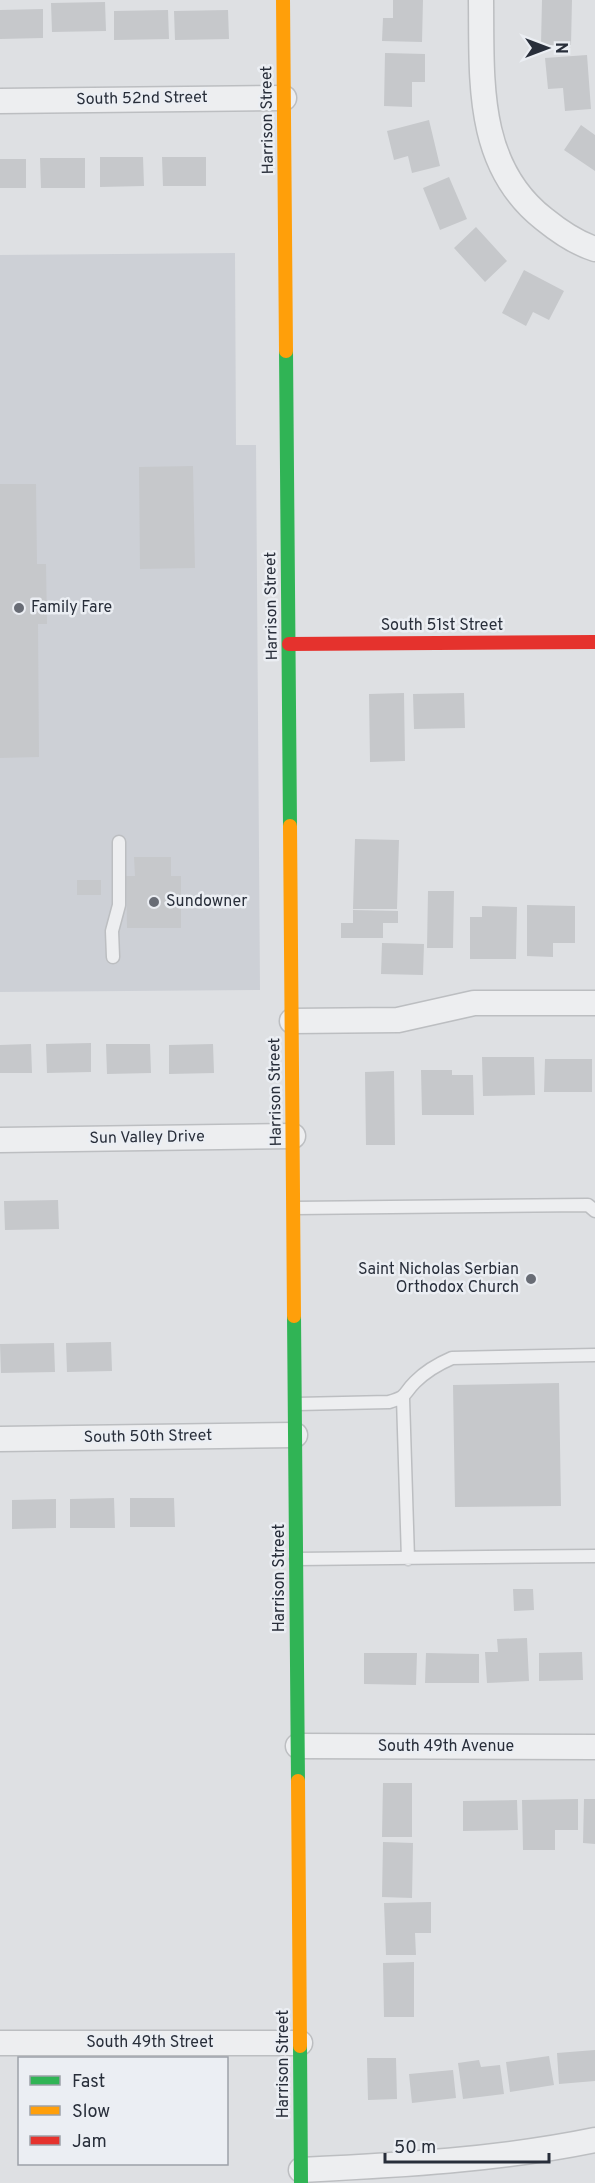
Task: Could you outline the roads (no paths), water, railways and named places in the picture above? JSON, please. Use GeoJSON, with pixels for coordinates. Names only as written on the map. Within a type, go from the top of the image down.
{"type":"FeatureCollection","features":[{"type":"Feature","properties":{"kind":"main road","name":"Harrison Street"},"geometry":{"type":"LineString","coordinates":[[283,0],[301,2176]]}},
{"type":"Feature","properties":{"kind":"main road","name":"South 51st Street"},"geometry":{"type":"LineString","coordinates":[[289,644],[595,642]]}},
{"type":"Feature","properties":{"kind":"street"},"geometry":{"type":"LineString","coordinates":[[481,0],[484,108],[503,173],[534,211],[562,233],[595,249]]}},
{"type":"Feature","properties":{"kind":"street","name":"South 52nd Street"},"geometry":{"type":"LineString","coordinates":[[0,101],[284,98]]}},
{"type":"Feature","properties":{"kind":"street"},"geometry":{"type":"LineString","coordinates":[[292,1021],[398,1020],[474,1003],[595,1003]]}},
{"type":"Feature","properties":{"kind":"street","name":"Sun Valley Drive"},"geometry":{"type":"LineString","coordinates":[[0,1140],[293,1136]]}},
{"type":"Feature","properties":{"kind":"street","name":"South 50th Street"},"geometry":{"type":"LineString","coordinates":[[0,1439],[295,1436]]}},
{"type":"Feature","properties":{"kind":"street","name":"South 49th Avenue"},"geometry":{"type":"LineString","coordinates":[[298,1746],[595,1748]]}},
{"type":"Feature","properties":{"kind":"street","name":"South 49th Street"},"geometry":{"type":"LineString","coordinates":[[0,2043],[300,2043]]}},
{"type":"Feature","properties":{"kind":"street"},"geometry":{"type":"LineString","coordinates":[[301,2176],[464,2160],[552,2149],[595,2140]]}},
{"type":"Feature","properties":{"kind":"lane"},"geometry":{"type":"LineString","coordinates":[[112,957],[112,931],[119,904],[119,842]]}},
{"type":"Feature","properties":{"kind":"lane"},"geometry":{"type":"LineString","coordinates":[[293,1208],[588,1205],[595,1211]]}},
{"type":"Feature","properties":{"kind":"lane"},"geometry":{"type":"LineString","coordinates":[[295,1404],[389,1402],[403,1398],[414,1383],[434,1366],[453,1358],[595,1355]]}},
{"type":"Feature","properties":{"kind":"lane"},"geometry":{"type":"LineString","coordinates":[[403,1398],[408,1559]]}},
{"type":"Feature","properties":{"kind":"lane"},"geometry":{"type":"LineString","coordinates":[[296,1559],[595,1556]]}},
{"type":"Feature","properties":{"kind":"place","name":"Family Fare"},"geometry":{"type":"Point","coordinates":[19,608]}},
{"type":"Feature","properties":{"kind":"place","name":"Sundowner"},"geometry":{"type":"Point","coordinates":[154,902]}},
{"type":"Feature","properties":{"kind":"place","name":"Saint Nicholas Serbian Orthodox Church"},"geometry":{"type":"Point","coordinates":[531,1279]}}]}
